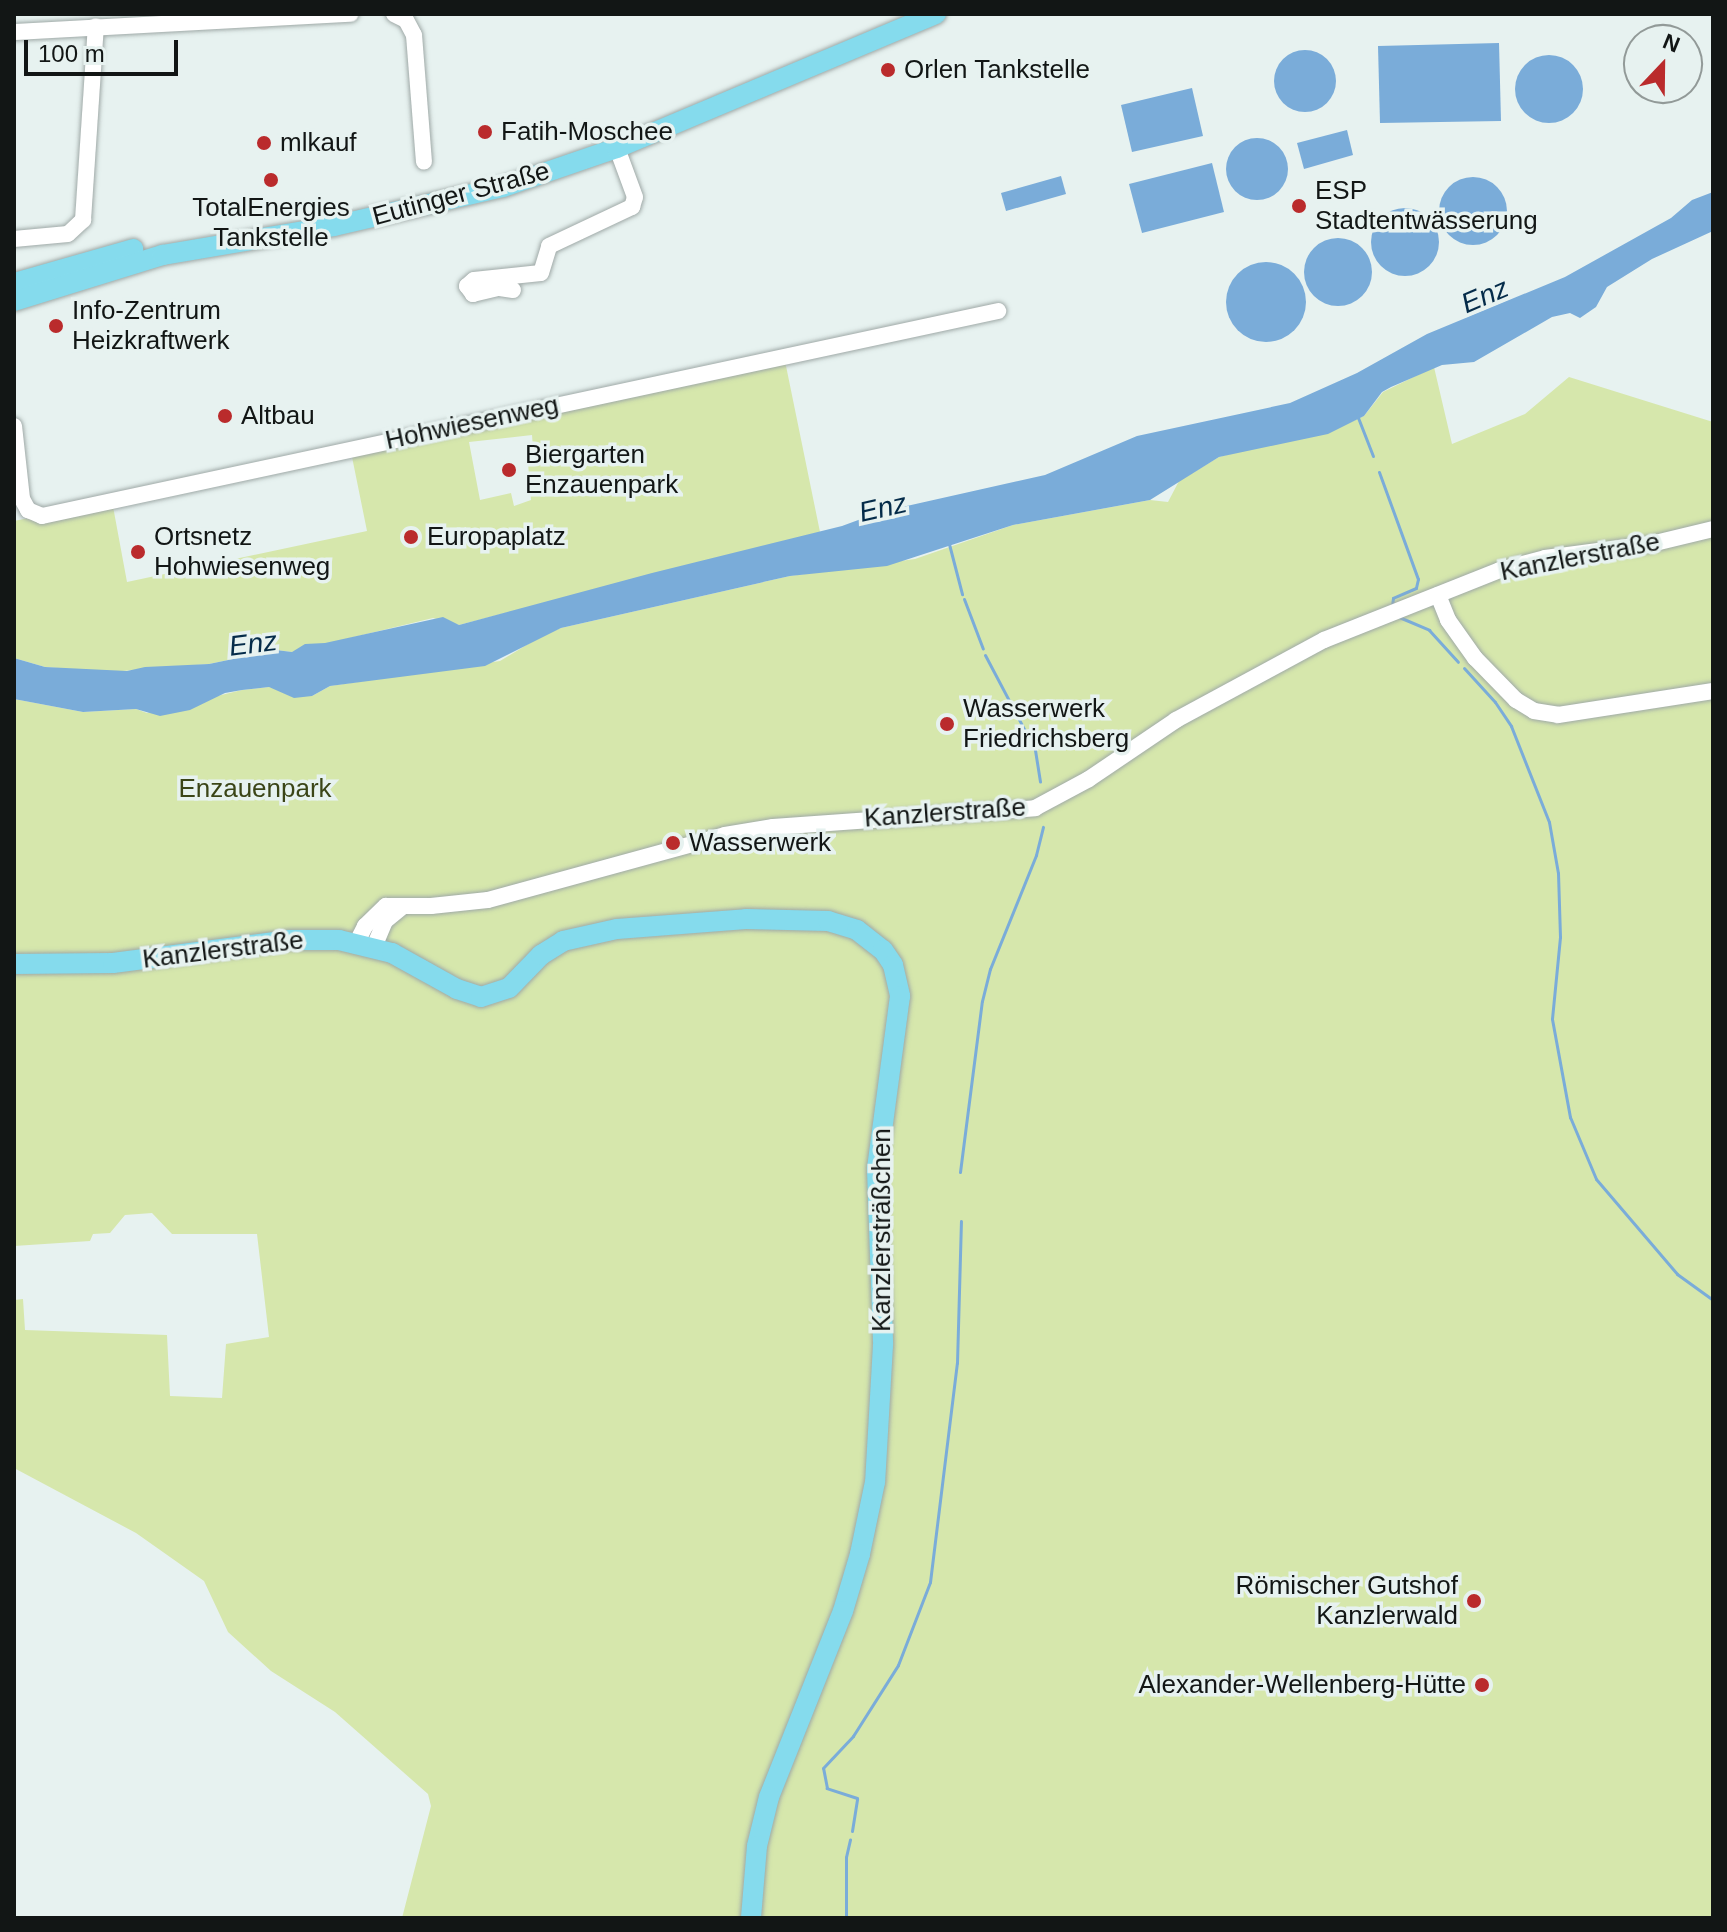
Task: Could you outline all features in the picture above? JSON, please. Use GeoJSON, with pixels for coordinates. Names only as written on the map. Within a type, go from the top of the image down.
{"type":"FeatureCollection","features":[{"type":"Feature","properties":{"kind":"main road","name":"Eutinger Straße"},"geometry":{"type":"LineString","coordinates":[[14,283],[91,260],[336,214],[508,173],[622,133],[902,14]]}},
{"type":"Feature","properties":{"kind":"main road","name":"Eutinger Straße"},"geometry":{"type":"LineString","coordinates":[[14,301],[196,242],[334,226],[460,198],[617,148],[936,14]]}},
{"type":"Feature","properties":{"kind":"main road","name":"Kanzlersträßchen"},"geometry":{"type":"LineString","coordinates":[[366,945],[418,966],[457,989],[481,997],[509,988],[541,955],[563,941],[603,931],[678,923],[828,921],[867,935],[893,965],[898,982],[899,1011],[881,1117],[877,1169],[883,1358],[875,1482],[860,1554],[843,1611],[769,1797],[757,1846],[751,1918]]}},
{"type":"Feature","properties":{"kind":"main road","name":"Kanzlerstraße"},"geometry":{"type":"LineString","coordinates":[[14,964],[113,963],[291,940],[366,945]]}},
{"type":"Feature","properties":{"kind":"street"},"geometry":{"type":"LineString","coordinates":[[14,32],[351,14]]}},
{"type":"Feature","properties":{"kind":"street"},"geometry":{"type":"LineString","coordinates":[[394,14],[406,20],[414,35],[424,162]]}},
{"type":"Feature","properties":{"kind":"street"},"geometry":{"type":"LineString","coordinates":[[14,239],[68,234],[83,220],[96,26]]}},
{"type":"Feature","properties":{"kind":"street"},"geometry":{"type":"LineString","coordinates":[[513,290],[498,288],[473,294],[467,286],[474,280],[541,273],[549,246],[632,207],[635,197],[617,148]]}},
{"type":"Feature","properties":{"kind":"street","name":"Hohwiesenweg"},"geometry":{"type":"LineString","coordinates":[[14,428],[22,499],[28,510],[42,516],[998,311]]}},
{"type":"Feature","properties":{"kind":"street","name":"Kanzlerstraße"},"geometry":{"type":"LineString","coordinates":[[366,945],[391,913],[412,905],[488,900],[646,855],[773,827],[1035,808],[1066,793],[1176,720],[1324,640],[1500,570],[1545,558],[1651,544],[1713,529]]}},
{"type":"Feature","properties":{"kind":"street"},"geometry":{"type":"LineString","coordinates":[[1438,595],[1448,620],[1475,658],[1516,700],[1534,711],[1558,715],[1713,691]]}},
{"type":"Feature","properties":{"kind":"green space"},"geometry":{"type":"Polygon","coordinates":[[[785,361],[820,532],[459,625],[433,618],[292,652],[276,650],[209,664],[110,672],[45,667],[14,658],[14,521],[112,501],[127,582],[367,531],[351,452],[785,361]],[[532,435],[469,442],[480,500],[511,493],[514,506],[531,500],[528,463],[534,462],[532,435]]]}},
{"type":"Feature","properties":{"kind":"green space","name":"Enzauenpark"},"geometry":{"type":"Polygon","coordinates":[[[1434,367],[1452,444],[1525,414],[1569,377],[1713,422],[1713,1918],[402,1918],[431,1806],[428,1794],[335,1712],[271,1671],[228,1632],[204,1581],[136,1533],[14,1468],[14,1300],[23,1299],[25,1330],[167,1335],[170,1396],[222,1398],[226,1344],[269,1337],[257,1234],[172,1234],[152,1213],[125,1215],[110,1233],[93,1234],[90,1241],[14,1246],[14,699],[83,712],[136,709],[147,713],[242,690],[269,687],[312,696],[330,686],[500,661],[543,635],[561,628],[790,576],[915,559],[1013,525],[1150,500],[1168,502],[1179,481],[1219,457],[1353,421],[1364,416],[1383,392],[1434,367]]]}},
{"type":"Feature","properties":{"kind":"water"},"geometry":{"type":"Polygon","coordinates":[[[1499,43],[1501,121],[1380,123],[1378,46],[1499,43]]]}},
{"type":"Feature","properties":{"kind":"water"},"geometry":{"type":"Polygon","coordinates":[[[1299,50],[1311,50],[1327,59],[1334,69],[1334,93],[1327,103],[1311,112],[1299,112],[1279,98],[1274,87],[1274,75],[1288,55],[1299,50]]]}},
{"type":"Feature","properties":{"kind":"water"},"geometry":{"type":"Polygon","coordinates":[[[1549,55],[1562,57],[1573,65],[1581,76],[1581,102],[1573,113],[1562,121],[1549,123],[1536,121],[1525,113],[1517,102],[1515,89],[1517,76],[1525,65],[1536,57],[1549,55]]]}},
{"type":"Feature","properties":{"kind":"water"},"geometry":{"type":"Polygon","coordinates":[[[1192,88],[1203,136],[1132,152],[1121,105],[1192,88]]]}},
{"type":"Feature","properties":{"kind":"water"},"geometry":{"type":"Polygon","coordinates":[[[1347,130],[1353,155],[1304,169],[1297,143],[1347,130]]]}},
{"type":"Feature","properties":{"kind":"water"},"geometry":{"type":"Polygon","coordinates":[[[1251,138],[1263,138],[1279,147],[1286,157],[1286,181],[1279,191],[1263,200],[1251,200],[1231,186],[1226,175],[1226,163],[1240,143],[1251,138]]]}},
{"type":"Feature","properties":{"kind":"water"},"geometry":{"type":"Polygon","coordinates":[[[1212,163],[1224,212],[1142,233],[1129,184],[1212,163]]]}},
{"type":"Feature","properties":{"kind":"water"},"geometry":{"type":"Polygon","coordinates":[[[1061,176],[1066,194],[1006,211],[1001,193],[1061,176]]]}},
{"type":"Feature","properties":{"kind":"water"},"geometry":{"type":"Polygon","coordinates":[[[1473,177],[1497,187],[1507,211],[1497,235],[1473,245],[1449,235],[1439,211],[1449,187],[1473,177]]]}},
{"type":"Feature","properties":{"kind":"water"},"geometry":{"type":"Polygon","coordinates":[[[1713,192],[1713,231],[1652,259],[1607,287],[1596,307],[1580,318],[1570,313],[1552,317],[1474,362],[1442,365],[1391,387],[1382,392],[1364,416],[1328,434],[1219,457],[1150,500],[1013,525],[887,566],[790,576],[561,628],[485,666],[330,686],[312,696],[294,698],[269,687],[242,690],[225,693],[190,710],[160,716],[136,709],[83,712],[14,699],[14,658],[45,667],[127,671],[145,667],[209,664],[276,650],[292,652],[305,644],[325,643],[443,617],[459,625],[842,526],[880,512],[1045,475],[1137,436],[1290,403],[1357,373],[1427,334],[1565,277],[1671,218],[1692,200],[1713,192]]]}},
{"type":"Feature","properties":{"kind":"water"},"geometry":{"type":"Polygon","coordinates":[[[1405,208],[1429,218],[1439,242],[1429,266],[1405,276],[1381,266],[1371,242],[1381,218],[1405,208]]]}},
{"type":"Feature","properties":{"kind":"water"},"geometry":{"type":"Polygon","coordinates":[[[1338,238],[1362,248],[1372,272],[1362,296],[1338,306],[1314,296],[1304,272],[1314,248],[1338,238]]]}},
{"type":"Feature","properties":{"kind":"water"},"geometry":{"type":"Polygon","coordinates":[[[1266,262],[1281,265],[1294,274],[1303,287],[1306,302],[1303,317],[1294,330],[1281,339],[1266,342],[1251,339],[1238,330],[1229,317],[1226,302],[1229,287],[1238,274],[1251,265],[1266,262]]]}},
{"type":"Feature","properties":{"kind":"waterway"},"geometry":{"type":"LineString","coordinates":[[1357,415],[1373,456]]}},
{"type":"Feature","properties":{"kind":"waterway"},"geometry":{"type":"LineString","coordinates":[[1379,472],[1418,579],[1416,588],[1393,598],[1392,606]]}},
{"type":"Feature","properties":{"kind":"waterway"},"geometry":{"type":"LineString","coordinates":[[949,544],[962,594]]}},
{"type":"Feature","properties":{"kind":"waterway"},"geometry":{"type":"LineString","coordinates":[[964,599],[983,649]]}},
{"type":"Feature","properties":{"kind":"waterway"},"geometry":{"type":"LineString","coordinates":[[1399,617],[1429,630],[1458,662]]}},
{"type":"Feature","properties":{"kind":"waterway"},"geometry":{"type":"LineString","coordinates":[[985,655],[1035,750],[1040,782]]}},
{"type":"Feature","properties":{"kind":"waterway"},"geometry":{"type":"LineString","coordinates":[[1464,668],[1495,702],[1511,726],[1549,822],[1558,873],[1560,937],[1552,1019],[1570,1117],[1596,1179],[1677,1274],[1713,1300]]}},
{"type":"Feature","properties":{"kind":"waterway"},"geometry":{"type":"LineString","coordinates":[[960,1172],[982,1001],[990,969],[1036,855],[1043,827]]}},
{"type":"Feature","properties":{"kind":"waterway"},"geometry":{"type":"LineString","coordinates":[[852,1831],[857,1798],[827,1788],[823,1768],[853,1736],[898,1665],[930,1582],[957,1363],[961,1221]]}},
{"type":"Feature","properties":{"kind":"waterway"},"geometry":{"type":"LineString","coordinates":[[846,1918],[846,1857],[850,1839]]}},
{"type":"Feature","properties":{"kind":"place","name":"Orlen Tankstelle"},"geometry":{"type":"Point","coordinates":[888,70]}},
{"type":"Feature","properties":{"kind":"place","name":"Fatih-Moschee"},"geometry":{"type":"Point","coordinates":[485,132]}},
{"type":"Feature","properties":{"kind":"place","name":"mlkauf"},"geometry":{"type":"Point","coordinates":[264,143]}},
{"type":"Feature","properties":{"kind":"place","name":"TotalEnergies Tankstelle"},"geometry":{"type":"Point","coordinates":[271,180]}},
{"type":"Feature","properties":{"kind":"place","name":"ESP Stadtentwässerung"},"geometry":{"type":"Point","coordinates":[1299,206]}},
{"type":"Feature","properties":{"kind":"place","name":"Info-Zentrum Heizkraftwerk"},"geometry":{"type":"Point","coordinates":[56,326]}},
{"type":"Feature","properties":{"kind":"place","name":"Altbau"},"geometry":{"type":"Point","coordinates":[225,416]}},
{"type":"Feature","properties":{"kind":"place","name":"Biergarten Enzauenpark"},"geometry":{"type":"Point","coordinates":[509,470]}},
{"type":"Feature","properties":{"kind":"place","name":"Europaplatz"},"geometry":{"type":"Point","coordinates":[411,537]}},
{"type":"Feature","properties":{"kind":"place","name":"Ortsnetz Hohwiesenweg"},"geometry":{"type":"Point","coordinates":[138,552]}},
{"type":"Feature","properties":{"kind":"place","name":"Wasserwerk Friedrichsberg"},"geometry":{"type":"Point","coordinates":[947,724]}},
{"type":"Feature","properties":{"kind":"place","name":"Wasserwerk"},"geometry":{"type":"Point","coordinates":[673,843]}},
{"type":"Feature","properties":{"kind":"place","name":"Römischer Gutshof Kanzlerwald"},"geometry":{"type":"Point","coordinates":[1474,1601]}},
{"type":"Feature","properties":{"kind":"place","name":"Alexander-Wellenberg-Hütte"},"geometry":{"type":"Point","coordinates":[1482,1685]}},
{"type":"Feature","properties":{"kind":"water label","name":"Enz"},"geometry":{"type":"Point","coordinates":[1485,296]}},
{"type":"Feature","properties":{"kind":"water label","name":"Enz"},"geometry":{"type":"Point","coordinates":[883,508]}},
{"type":"Feature","properties":{"kind":"water label","name":"Enz"},"geometry":{"type":"Point","coordinates":[253,644]}}]}
